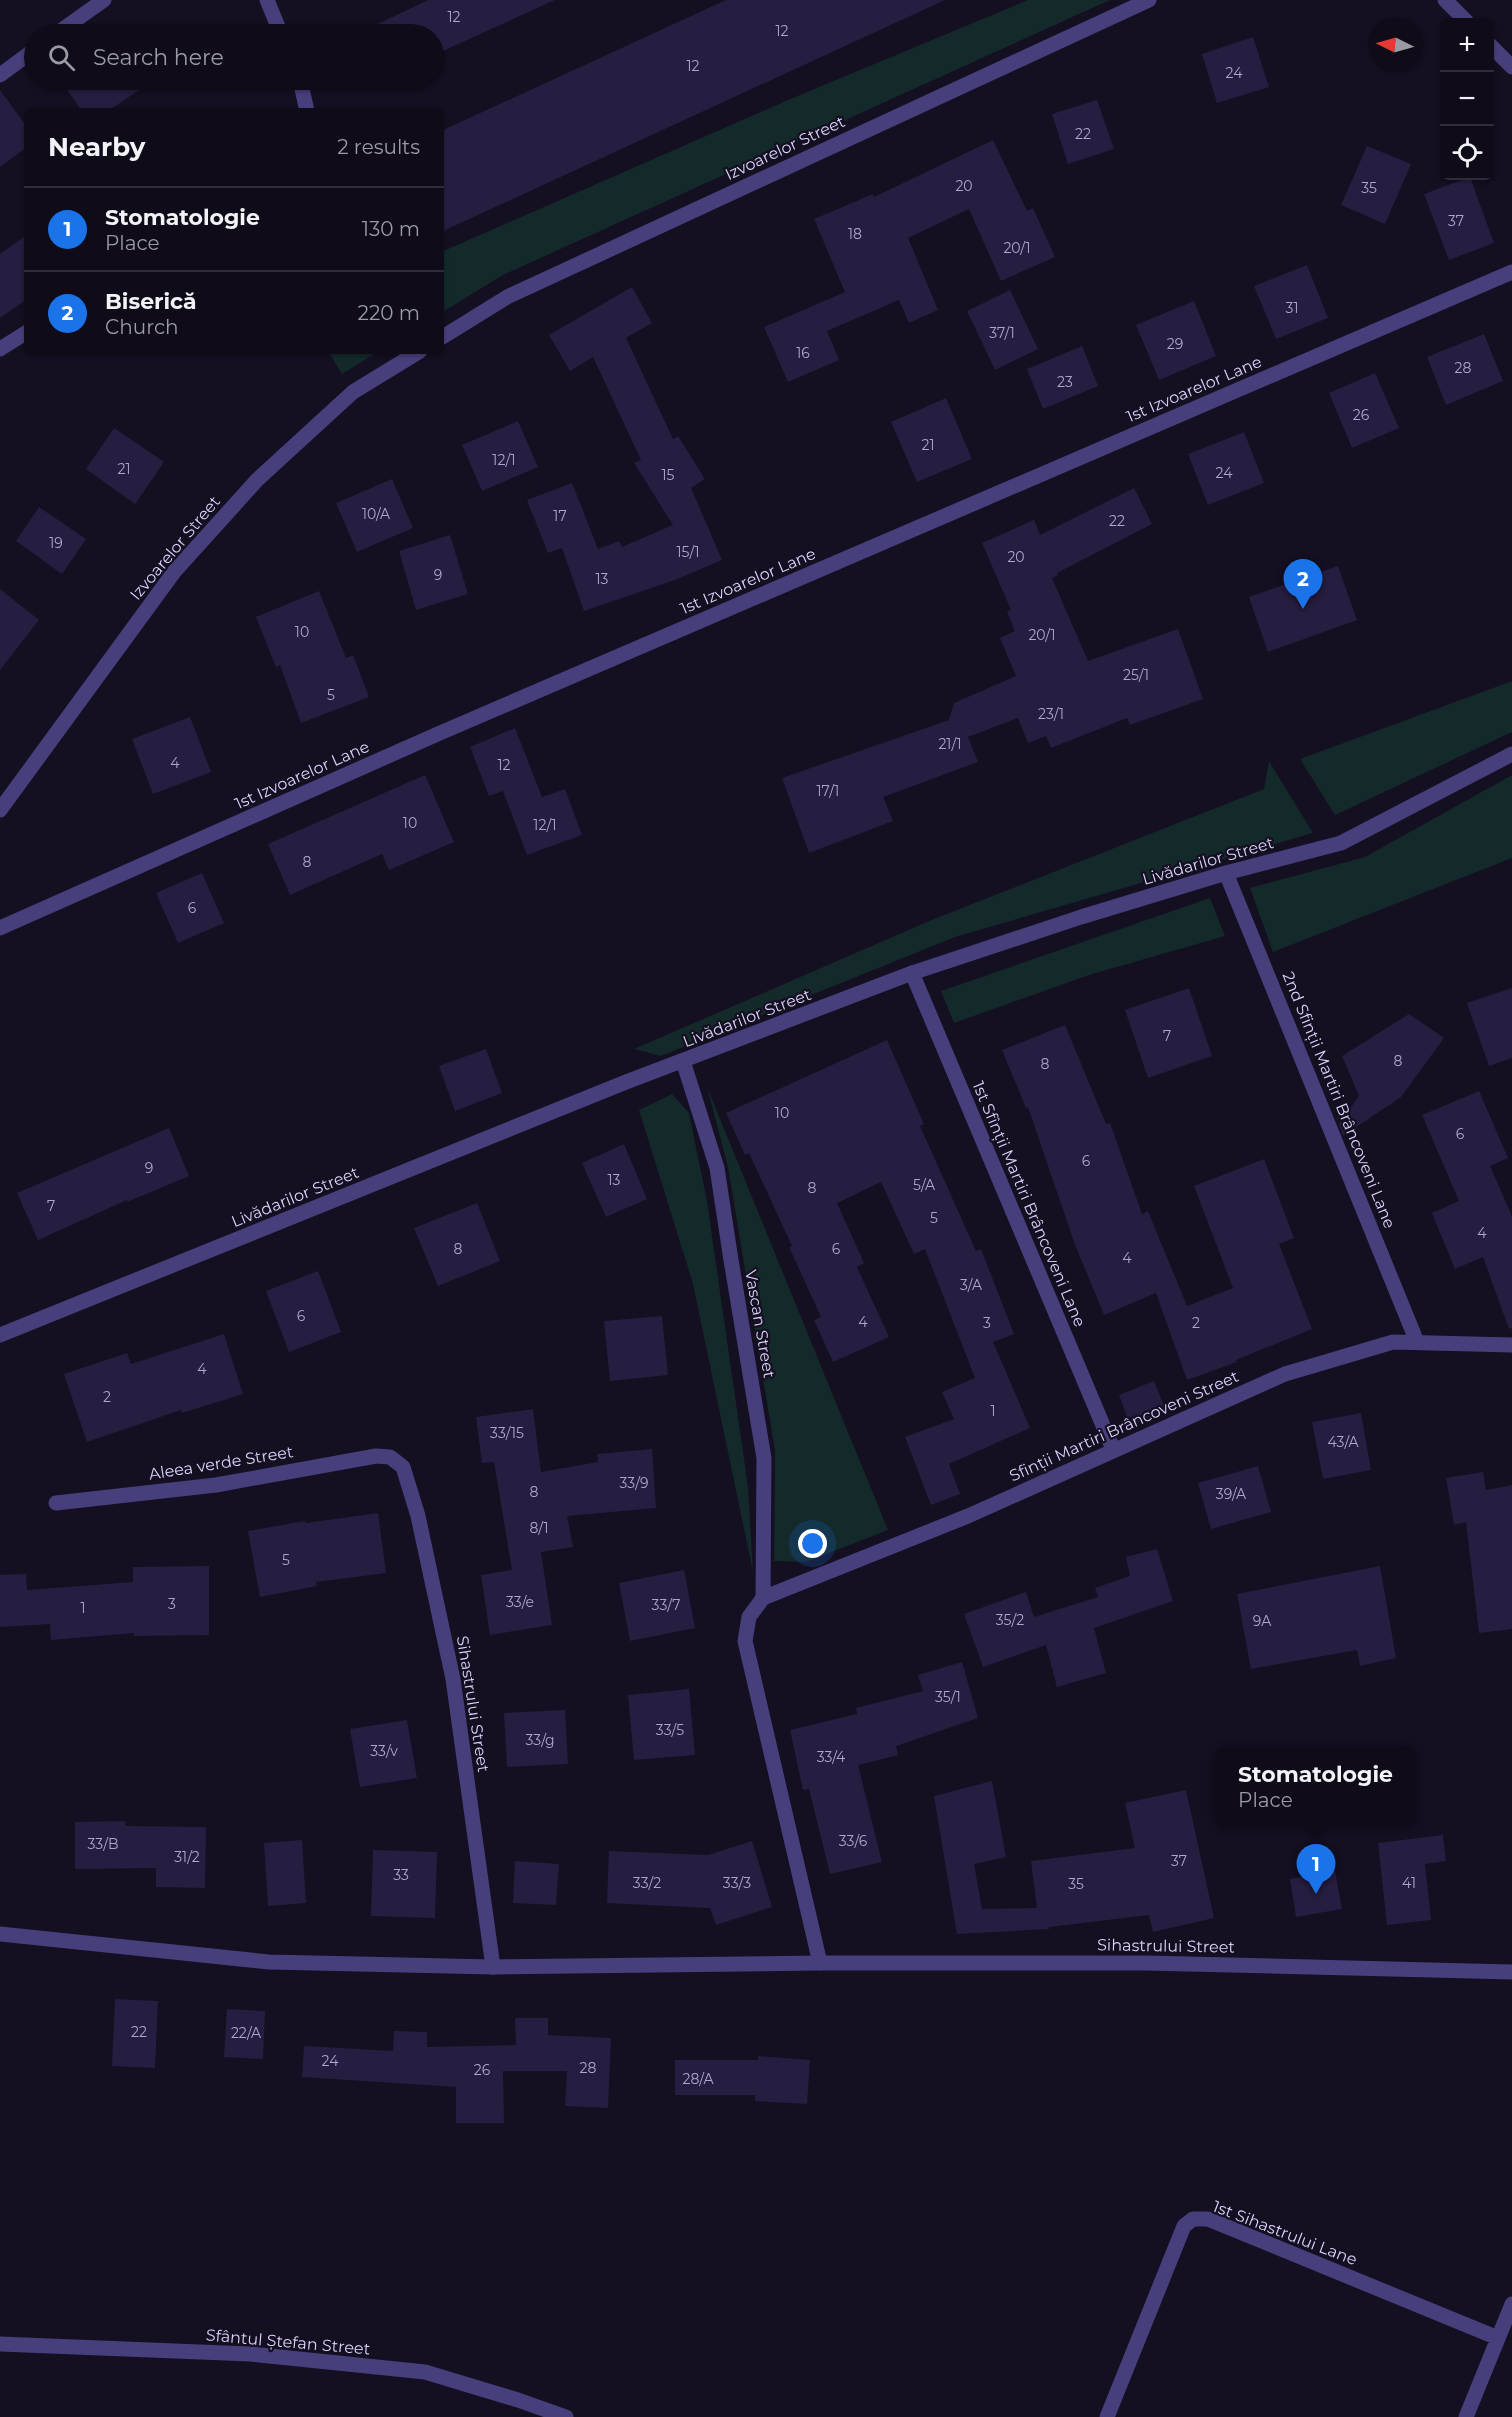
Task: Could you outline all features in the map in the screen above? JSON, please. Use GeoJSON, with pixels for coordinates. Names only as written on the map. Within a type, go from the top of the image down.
{"type":"FeatureCollection","features":[{"type":"Feature","properties":{"kind":"street"},"geometry":{"type":"LineString","coordinates":[[70,24],[104,0]]}},
{"type":"Feature","properties":{"kind":"street"},"geometry":{"type":"LineString","coordinates":[[267,0],[277,24]]}},
{"type":"Feature","properties":{"kind":"street","name":"Izvoarelor Street"},"geometry":{"type":"LineString","coordinates":[[444,336],[507,297],[1149,0]]}},
{"type":"Feature","properties":{"kind":"street"},"geometry":{"type":"LineString","coordinates":[[1445,0],[1463,18]]}},
{"type":"Feature","properties":{"kind":"street"},"geometry":{"type":"LineString","coordinates":[[1494,49],[1512,68]]}},
{"type":"Feature","properties":{"kind":"street"},"geometry":{"type":"LineString","coordinates":[[0,75],[24,57]]}},
{"type":"Feature","properties":{"kind":"street"},"geometry":{"type":"LineString","coordinates":[[302,90],[306,108]]}},
{"type":"Feature","properties":{"kind":"street","name":"1st Izvoarelor Lane"},"geometry":{"type":"LineString","coordinates":[[0,928],[440,734],[1512,272]]}},
{"type":"Feature","properties":{"kind":"street"},"geometry":{"type":"LineString","coordinates":[[0,349],[24,334]]}},
{"type":"Feature","properties":{"kind":"street","name":"Izvoarelor Street"},"geometry":{"type":"LineString","coordinates":[[0,810],[174,572],[256,480],[353,392],[415,354]]}},
{"type":"Feature","properties":{"kind":"street","name":"Livădarilor Street"},"geometry":{"type":"LineString","coordinates":[[0,1335],[626,1082],[912,973],[1081,917],[1226,873],[1341,843],[1512,754]]}},
{"type":"Feature","properties":{"kind":"street","name":"2nd Sfinții Martiri Brâncoveni Lane"},"geometry":{"type":"LineString","coordinates":[[1226,873],[1417,1342]]}},
{"type":"Feature","properties":{"kind":"street","name":"1st Sfînții Martiri Brâncoveni Lane"},"geometry":{"type":"LineString","coordinates":[[912,973],[1113,1449]]}},
{"type":"Feature","properties":{"kind":"street","name":"Vascan Street"},"geometry":{"type":"LineString","coordinates":[[683,1061],[717,1168],[730,1260],[764,1458],[763,1598]]}},
{"type":"Feature","properties":{"kind":"street","name":"Sfinții Martiri Brâncoveni Street"},"geometry":{"type":"LineString","coordinates":[[763,1598],[968,1516],[1113,1449],[1285,1374],[1393,1342],[1512,1345]]}},
{"type":"Feature","properties":{"kind":"street","name":"Aleea verde Street"},"geometry":{"type":"LineString","coordinates":[[56,1503],[216,1485],[376,1456],[390,1457]]}},
{"type":"Feature","properties":{"kind":"street","name":"Sihastrului Street"},"geometry":{"type":"LineString","coordinates":[[390,1457],[403,1467],[413,1496],[453,1679],[494,1967]]}},
{"type":"Feature","properties":{"kind":"street"},"geometry":{"type":"LineString","coordinates":[[763,1598],[748,1617],[745,1641],[819,1963]]}},
{"type":"Feature","properties":{"kind":"street","name":"Sihastrului Street"},"geometry":{"type":"LineString","coordinates":[[0,1934],[269,1962],[494,1967],[819,1963],[1146,1963],[1512,1972]]}},
{"type":"Feature","properties":{"kind":"street","name":"1st Sihastrului Lane"},"geometry":{"type":"LineString","coordinates":[[1107,2417],[1184,2226],[1193,2219],[1208,2219],[1498,2338]]}},
{"type":"Feature","properties":{"kind":"street"},"geometry":{"type":"LineString","coordinates":[[1467,2417],[1512,2304]]}},
{"type":"Feature","properties":{"kind":"street","name":"Sfântul Ștefan Street"},"geometry":{"type":"LineString","coordinates":[[0,2344],[250,2354],[425,2372],[566,2417]]}},
{"type":"Feature","properties":{"kind":"green space"},"geometry":{"type":"Polygon","coordinates":[[[1028,0],[1110,0],[503,275],[444,311],[444,251],[788,100],[1028,0]]]}},
{"type":"Feature","properties":{"kind":"green space"},"geometry":{"type":"Polygon","coordinates":[[[330,354],[374,354],[342,374],[330,354]]]}},
{"type":"Feature","properties":{"kind":"green space"},"geometry":{"type":"Polygon","coordinates":[[[1512,681],[1512,732],[1335,815],[1300,759],[1512,681]]]}},
{"type":"Feature","properties":{"kind":"green space"},"geometry":{"type":"Polygon","coordinates":[[[1269,761],[1313,833],[955,937],[661,1056],[634,1049],[934,919],[1264,789],[1269,761]]]}},
{"type":"Feature","properties":{"kind":"green space"},"geometry":{"type":"Polygon","coordinates":[[[1512,775],[1512,858],[1273,952],[1250,888],[1365,857],[1512,775]]]}},
{"type":"Feature","properties":{"kind":"green space"},"geometry":{"type":"Polygon","coordinates":[[[1210,898],[1225,936],[1089,975],[954,1023],[941,991],[1210,898]]]}},
{"type":"Feature","properties":{"kind":"green space"},"geometry":{"type":"Polygon","coordinates":[[[707,1087],[888,1530],[806,1562],[774,1561],[775,1451],[728,1167],[707,1087]]]}},
{"type":"Feature","properties":{"kind":"green space"},"geometry":{"type":"Polygon","coordinates":[[[672,1094],[689,1113],[707,1201],[748,1487],[753,1572],[693,1284],[639,1110],[672,1094]]]}},
{"type":"Feature","properties":{"kind":"building"},"geometry":{"type":"Polygon","coordinates":[[[428,0],[555,0],[444,50],[444,24],[378,24],[428,0]]]}},
{"type":"Feature","properties":{"kind":"building"},"geometry":{"type":"Polygon","coordinates":[[[726,0],[945,0],[444,231],[444,130],[726,0]]]}},
{"type":"Feature","properties":{"kind":"building"},"geometry":{"type":"Polygon","coordinates":[[[1253,37],[1269,87],[1217,103],[1202,54],[1253,37]]]}},
{"type":"Feature","properties":{"kind":"building"},"geometry":{"type":"Polygon","coordinates":[[[0,90],[24,123],[24,149],[0,167],[0,90]]]}},
{"type":"Feature","properties":{"kind":"building"},"geometry":{"type":"Polygon","coordinates":[[[67,90],[139,90],[112,108],[80,108],[67,90]]]}},
{"type":"Feature","properties":{"kind":"building"},"geometry":{"type":"Polygon","coordinates":[[[1097,100],[1114,149],[1068,164],[1052,114],[1097,100]]]}},
{"type":"Feature","properties":{"kind":"building"},"geometry":{"type":"Polygon","coordinates":[[[993,140],[1027,211],[1033,208],[1055,257],[1001,281],[969,209],[908,238],[938,310],[909,323],[899,300],[827,331],[839,360],[788,382],[764,327],[845,292],[814,219],[873,194],[874,197],[993,140]]]}},
{"type":"Feature","properties":{"kind":"building"},"geometry":{"type":"Polygon","coordinates":[[[1367,146],[1411,164],[1385,224],[1341,205],[1367,146]]]}},
{"type":"Feature","properties":{"kind":"building"},"geometry":{"type":"Polygon","coordinates":[[[1462,180],[1471,180],[1494,243],[1449,260],[1424,194],[1462,180]]]}},
{"type":"Feature","properties":{"kind":"building"},"geometry":{"type":"Polygon","coordinates":[[[24,237],[24,301],[0,318],[0,254],[24,237]]]}},
{"type":"Feature","properties":{"kind":"building"},"geometry":{"type":"Polygon","coordinates":[[[1307,265],[1328,318],[1276,339],[1254,286],[1307,265]]]}},
{"type":"Feature","properties":{"kind":"building"},"geometry":{"type":"Polygon","coordinates":[[[632,287],[652,323],[626,338],[673,439],[678,436],[705,479],[691,488],[722,560],[675,580],[584,611],[562,548],[548,553],[527,500],[572,483],[598,549],[619,541],[622,547],[673,525],[634,463],[641,460],[593,357],[570,371],[549,335],[632,287]]]}},
{"type":"Feature","properties":{"kind":"building"},"geometry":{"type":"Polygon","coordinates":[[[1010,290],[1038,349],[995,370],[967,311],[1010,290]]]}},
{"type":"Feature","properties":{"kind":"building"},"geometry":{"type":"Polygon","coordinates":[[[1194,301],[1216,356],[1159,380],[1136,325],[1194,301]]]}},
{"type":"Feature","properties":{"kind":"building"},"geometry":{"type":"Polygon","coordinates":[[[1484,334],[1503,381],[1446,405],[1427,357],[1484,334]]]}},
{"type":"Feature","properties":{"kind":"building"},"geometry":{"type":"Polygon","coordinates":[[[1082,346],[1098,386],[1043,409],[1027,369],[1082,346]]]}},
{"type":"Feature","properties":{"kind":"building"},"geometry":{"type":"Polygon","coordinates":[[[1375,373],[1399,428],[1352,448],[1329,393],[1375,373]]]}},
{"type":"Feature","properties":{"kind":"building"},"geometry":{"type":"Polygon","coordinates":[[[946,398],[972,459],[917,482],[891,422],[946,398]]]}},
{"type":"Feature","properties":{"kind":"building"},"geometry":{"type":"Polygon","coordinates":[[[518,421],[538,467],[482,491],[462,445],[518,421]]]}},
{"type":"Feature","properties":{"kind":"building"},"geometry":{"type":"Polygon","coordinates":[[[114,428],[164,462],[135,504],[86,469],[114,428]]]}},
{"type":"Feature","properties":{"kind":"building"},"geometry":{"type":"Polygon","coordinates":[[[1244,432],[1264,483],[1208,505],[1188,454],[1244,432]]]}},
{"type":"Feature","properties":{"kind":"building"},"geometry":{"type":"Polygon","coordinates":[[[392,479],[413,528],[357,552],[336,503],[392,479]]]}},
{"type":"Feature","properties":{"kind":"building"},"geometry":{"type":"Polygon","coordinates":[[[1134,488],[1152,524],[1057,573],[1058,575],[1052,578],[1088,661],[1178,629],[1203,699],[1130,725],[1127,718],[1051,748],[1046,736],[1028,743],[1018,718],[968,737],[978,762],[883,797],[893,821],[809,853],[782,778],[949,720],[954,703],[1016,676],[1000,638],[1015,631],[1007,612],[1011,610],[982,543],[1034,520],[1040,535],[1134,488]]]}},
{"type":"Feature","properties":{"kind":"building"},"geometry":{"type":"Polygon","coordinates":[[[39,507],[86,539],[62,574],[16,541],[39,507]]]}},
{"type":"Feature","properties":{"kind":"building"},"geometry":{"type":"Polygon","coordinates":[[[450,535],[468,594],[416,610],[399,551],[450,535]]]}},
{"type":"Feature","properties":{"kind":"building"},"geometry":{"type":"Polygon","coordinates":[[[1338,566],[1357,620],[1268,652],[1249,597],[1338,566]]]}},
{"type":"Feature","properties":{"kind":"building"},"geometry":{"type":"Polygon","coordinates":[[[0,589],[39,620],[0,670],[0,589]]]}},
{"type":"Feature","properties":{"kind":"building"},"geometry":{"type":"Polygon","coordinates":[[[319,591],[346,658],[353,655],[369,697],[301,723],[280,665],[276,667],[256,617],[319,591]]]}},
{"type":"Feature","properties":{"kind":"building"},"geometry":{"type":"Polygon","coordinates":[[[190,717],[211,772],[153,794],[132,739],[190,717]]]}},
{"type":"Feature","properties":{"kind":"building"},"geometry":{"type":"Polygon","coordinates":[[[515,728],[542,797],[565,789],[582,835],[527,855],[503,791],[489,796],[470,747],[515,728]]]}},
{"type":"Feature","properties":{"kind":"building"},"geometry":{"type":"Polygon","coordinates":[[[425,775],[454,842],[389,870],[382,854],[290,895],[268,844],[425,775]]]}},
{"type":"Feature","properties":{"kind":"building"},"geometry":{"type":"Polygon","coordinates":[[[202,873],[224,923],[178,943],[156,893],[202,873]]]}},
{"type":"Feature","properties":{"kind":"building"},"geometry":{"type":"Polygon","coordinates":[[[1189,988],[1212,1056],[1148,1078],[1125,1010],[1189,988]]]}},
{"type":"Feature","properties":{"kind":"building"},"geometry":{"type":"Polygon","coordinates":[[[1512,988],[1512,1058],[1489,1066],[1467,1003],[1512,988]]]}},
{"type":"Feature","properties":{"kind":"building"},"geometry":{"type":"Polygon","coordinates":[[[1409,1014],[1444,1038],[1401,1097],[1343,1136],[1339,1124],[1359,1096],[1342,1056],[1409,1014]]]}},
{"type":"Feature","properties":{"kind":"building"},"geometry":{"type":"Polygon","coordinates":[[[1065,1025],[1106,1124],[1110,1123],[1142,1214],[1148,1211],[1187,1306],[1233,1288],[1194,1186],[1264,1159],[1294,1238],[1279,1244],[1312,1329],[1236,1360],[1237,1362],[1187,1380],[1156,1293],[1104,1315],[1074,1242],[1028,1107],[1026,1108],[1002,1050],[1065,1025]]]}},
{"type":"Feature","properties":{"kind":"building"},"geometry":{"type":"Polygon","coordinates":[[[887,1040],[924,1124],[920,1126],[976,1251],[981,1249],[1014,1334],[993,1342],[1030,1428],[949,1464],[960,1494],[931,1505],[905,1437],[954,1419],[942,1392],[975,1378],[925,1249],[914,1254],[881,1182],[837,1203],[864,1263],[857,1267],[889,1337],[833,1362],[814,1320],[821,1317],[789,1247],[792,1246],[749,1153],[745,1155],[726,1113],[887,1040]]]}},
{"type":"Feature","properties":{"kind":"building"},"geometry":{"type":"Polygon","coordinates":[[[486,1049],[502,1093],[455,1111],[439,1066],[486,1049]]]}},
{"type":"Feature","properties":{"kind":"building"},"geometry":{"type":"Polygon","coordinates":[[[1479,1091],[1508,1158],[1490,1166],[1512,1216],[1512,1328],[1509,1329],[1483,1257],[1455,1269],[1432,1213],[1459,1201],[1422,1115],[1479,1091]]]}},
{"type":"Feature","properties":{"kind":"building"},"geometry":{"type":"Polygon","coordinates":[[[169,1128],[189,1176],[127,1202],[127,1200],[38,1240],[17,1193],[169,1128]]]}},
{"type":"Feature","properties":{"kind":"building"},"geometry":{"type":"Polygon","coordinates":[[[624,1144],[647,1199],[606,1217],[582,1163],[624,1144]]]}},
{"type":"Feature","properties":{"kind":"building"},"geometry":{"type":"Polygon","coordinates":[[[477,1203],[500,1261],[438,1286],[414,1228],[477,1203]]]}},
{"type":"Feature","properties":{"kind":"building"},"geometry":{"type":"Polygon","coordinates":[[[318,1271],[341,1332],[289,1352],[266,1291],[318,1271]]]}},
{"type":"Feature","properties":{"kind":"building"},"geometry":{"type":"Polygon","coordinates":[[[662,1316],[668,1375],[610,1381],[604,1321],[662,1316]]]}},
{"type":"Feature","properties":{"kind":"building"},"geometry":{"type":"Polygon","coordinates":[[[224,1334],[243,1394],[182,1413],[181,1410],[87,1442],[64,1374],[127,1353],[131,1364],[224,1334]]]}},
{"type":"Feature","properties":{"kind":"building"},"geometry":{"type":"Polygon","coordinates":[[[1154,1381],[1166,1411],[1130,1425],[1119,1395],[1154,1381]]]}},
{"type":"Feature","properties":{"kind":"building"},"geometry":{"type":"Polygon","coordinates":[[[533,1409],[541,1472],[598,1462],[597,1454],[652,1449],[656,1508],[567,1516],[573,1547],[541,1552],[552,1625],[490,1635],[481,1575],[512,1570],[494,1462],[482,1463],[476,1417],[533,1409]]]}},
{"type":"Feature","properties":{"kind":"building"},"geometry":{"type":"Polygon","coordinates":[[[1361,1413],[1371,1470],[1323,1479],[1312,1422],[1361,1413]]]}},
{"type":"Feature","properties":{"kind":"building"},"geometry":{"type":"Polygon","coordinates":[[[1258,1466],[1271,1512],[1211,1529],[1198,1483],[1258,1466]]]}},
{"type":"Feature","properties":{"kind":"building"},"geometry":{"type":"Polygon","coordinates":[[[1483,1472],[1486,1490],[1512,1485],[1512,1629],[1479,1633],[1466,1522],[1454,1525],[1446,1478],[1483,1472]]]}},
{"type":"Feature","properties":{"kind":"building"},"geometry":{"type":"Polygon","coordinates":[[[378,1513],[386,1573],[316,1582],[317,1586],[260,1597],[248,1531],[305,1521],[306,1523],[378,1513]]]}},
{"type":"Feature","properties":{"kind":"building"},"geometry":{"type":"Polygon","coordinates":[[[1157,1549],[1173,1601],[1094,1628],[1106,1673],[1057,1687],[1046,1645],[983,1667],[964,1614],[1026,1592],[1034,1617],[1098,1597],[1095,1588],[1130,1576],[1126,1557],[1157,1549]]]}},
{"type":"Feature","properties":{"kind":"building"},"geometry":{"type":"Polygon","coordinates":[[[209,1566],[209,1635],[134,1636],[134,1633],[51,1640],[50,1624],[0,1627],[0,1575],[26,1574],[27,1590],[133,1582],[133,1567],[209,1566]]]}},
{"type":"Feature","properties":{"kind":"building"},"geometry":{"type":"Polygon","coordinates":[[[1380,1566],[1396,1658],[1360,1666],[1357,1650],[1251,1669],[1237,1594],[1380,1566]]]}},
{"type":"Feature","properties":{"kind":"building"},"geometry":{"type":"Polygon","coordinates":[[[684,1570],[695,1628],[630,1641],[619,1583],[684,1570]]]}},
{"type":"Feature","properties":{"kind":"building"},"geometry":{"type":"Polygon","coordinates":[[[962,1662],[978,1718],[896,1746],[898,1755],[858,1765],[882,1862],[830,1874],[809,1789],[803,1790],[790,1730],[857,1714],[856,1708],[923,1691],[918,1675],[962,1662]]]}},
{"type":"Feature","properties":{"kind":"building"},"geometry":{"type":"Polygon","coordinates":[[[689,1689],[695,1755],[634,1760],[628,1695],[689,1689]]]}},
{"type":"Feature","properties":{"kind":"building"},"geometry":{"type":"Polygon","coordinates":[[[565,1710],[568,1764],[507,1767],[504,1713],[565,1710]]]}},
{"type":"Feature","properties":{"kind":"building"},"geometry":{"type":"Polygon","coordinates":[[[407,1720],[417,1778],[360,1787],[350,1729],[407,1720]]]}},
{"type":"Feature","properties":{"kind":"building"},"geometry":{"type":"Polygon","coordinates":[[[992,1781],[1006,1857],[974,1864],[982,1909],[1037,1908],[1031,1861],[1135,1848],[1125,1803],[1186,1790],[1214,1918],[1153,1932],[1149,1915],[1049,1927],[1049,1929],[957,1934],[934,1796],[992,1781]]]}},
{"type":"Feature","properties":{"kind":"building"},"geometry":{"type":"Polygon","coordinates":[[[125,1821],[125,1826],[206,1827],[205,1888],[156,1887],[156,1868],[75,1869],[75,1822],[125,1821]]]}},
{"type":"Feature","properties":{"kind":"building"},"geometry":{"type":"Polygon","coordinates":[[[1443,1835],[1446,1861],[1425,1864],[1431,1920],[1387,1925],[1378,1843],[1443,1835]]]}},
{"type":"Feature","properties":{"kind":"building"},"geometry":{"type":"Polygon","coordinates":[[[302,1840],[306,1903],[268,1906],[264,1843],[302,1840]]]}},
{"type":"Feature","properties":{"kind":"building"},"geometry":{"type":"Polygon","coordinates":[[[752,1841],[772,1907],[716,1925],[710,1908],[607,1903],[609,1851],[708,1855],[752,1841]]]}},
{"type":"Feature","properties":{"kind":"building"},"geometry":{"type":"Polygon","coordinates":[[[373,1850],[437,1852],[435,1918],[371,1916],[373,1850]]]}},
{"type":"Feature","properties":{"kind":"building"},"geometry":{"type":"Polygon","coordinates":[[[515,1861],[559,1864],[556,1905],[513,1903],[515,1861]]]}},
{"type":"Feature","properties":{"kind":"building"},"geometry":{"type":"Polygon","coordinates":[[[1335,1871],[1342,1909],[1296,1917],[1290,1879],[1335,1871]]]}},
{"type":"Feature","properties":{"kind":"building"},"geometry":{"type":"Polygon","coordinates":[[[115,1999],[158,2001],[155,2068],[112,2066],[115,1999]]]}},
{"type":"Feature","properties":{"kind":"building"},"geometry":{"type":"Polygon","coordinates":[[[227,2009],[265,2011],[263,2059],[224,2057],[227,2009]]]}},
{"type":"Feature","properties":{"kind":"building"},"geometry":{"type":"Polygon","coordinates":[[[515,2018],[548,2018],[548,2035],[611,2038],[608,2108],[565,2106],[567,2071],[503,2071],[504,2123],[456,2123],[456,2087],[302,2077],[304,2046],[393,2051],[394,2031],[427,2032],[427,2047],[516,2045],[515,2018]]]}},
{"type":"Feature","properties":{"kind":"building"},"geometry":{"type":"Polygon","coordinates":[[[758,2056],[810,2060],[807,2104],[755,2101],[755,2095],[675,2095],[675,2060],[758,2060],[758,2056]]]}},
{"type":"Feature","properties":{"kind":"place","name":"Biserică"},"geometry":{"type":"Point","coordinates":[1303,609]}},
{"type":"Feature","properties":{"kind":"place","name":"Stomatologie"},"geometry":{"type":"Point","coordinates":[1316,1894]}}]}
